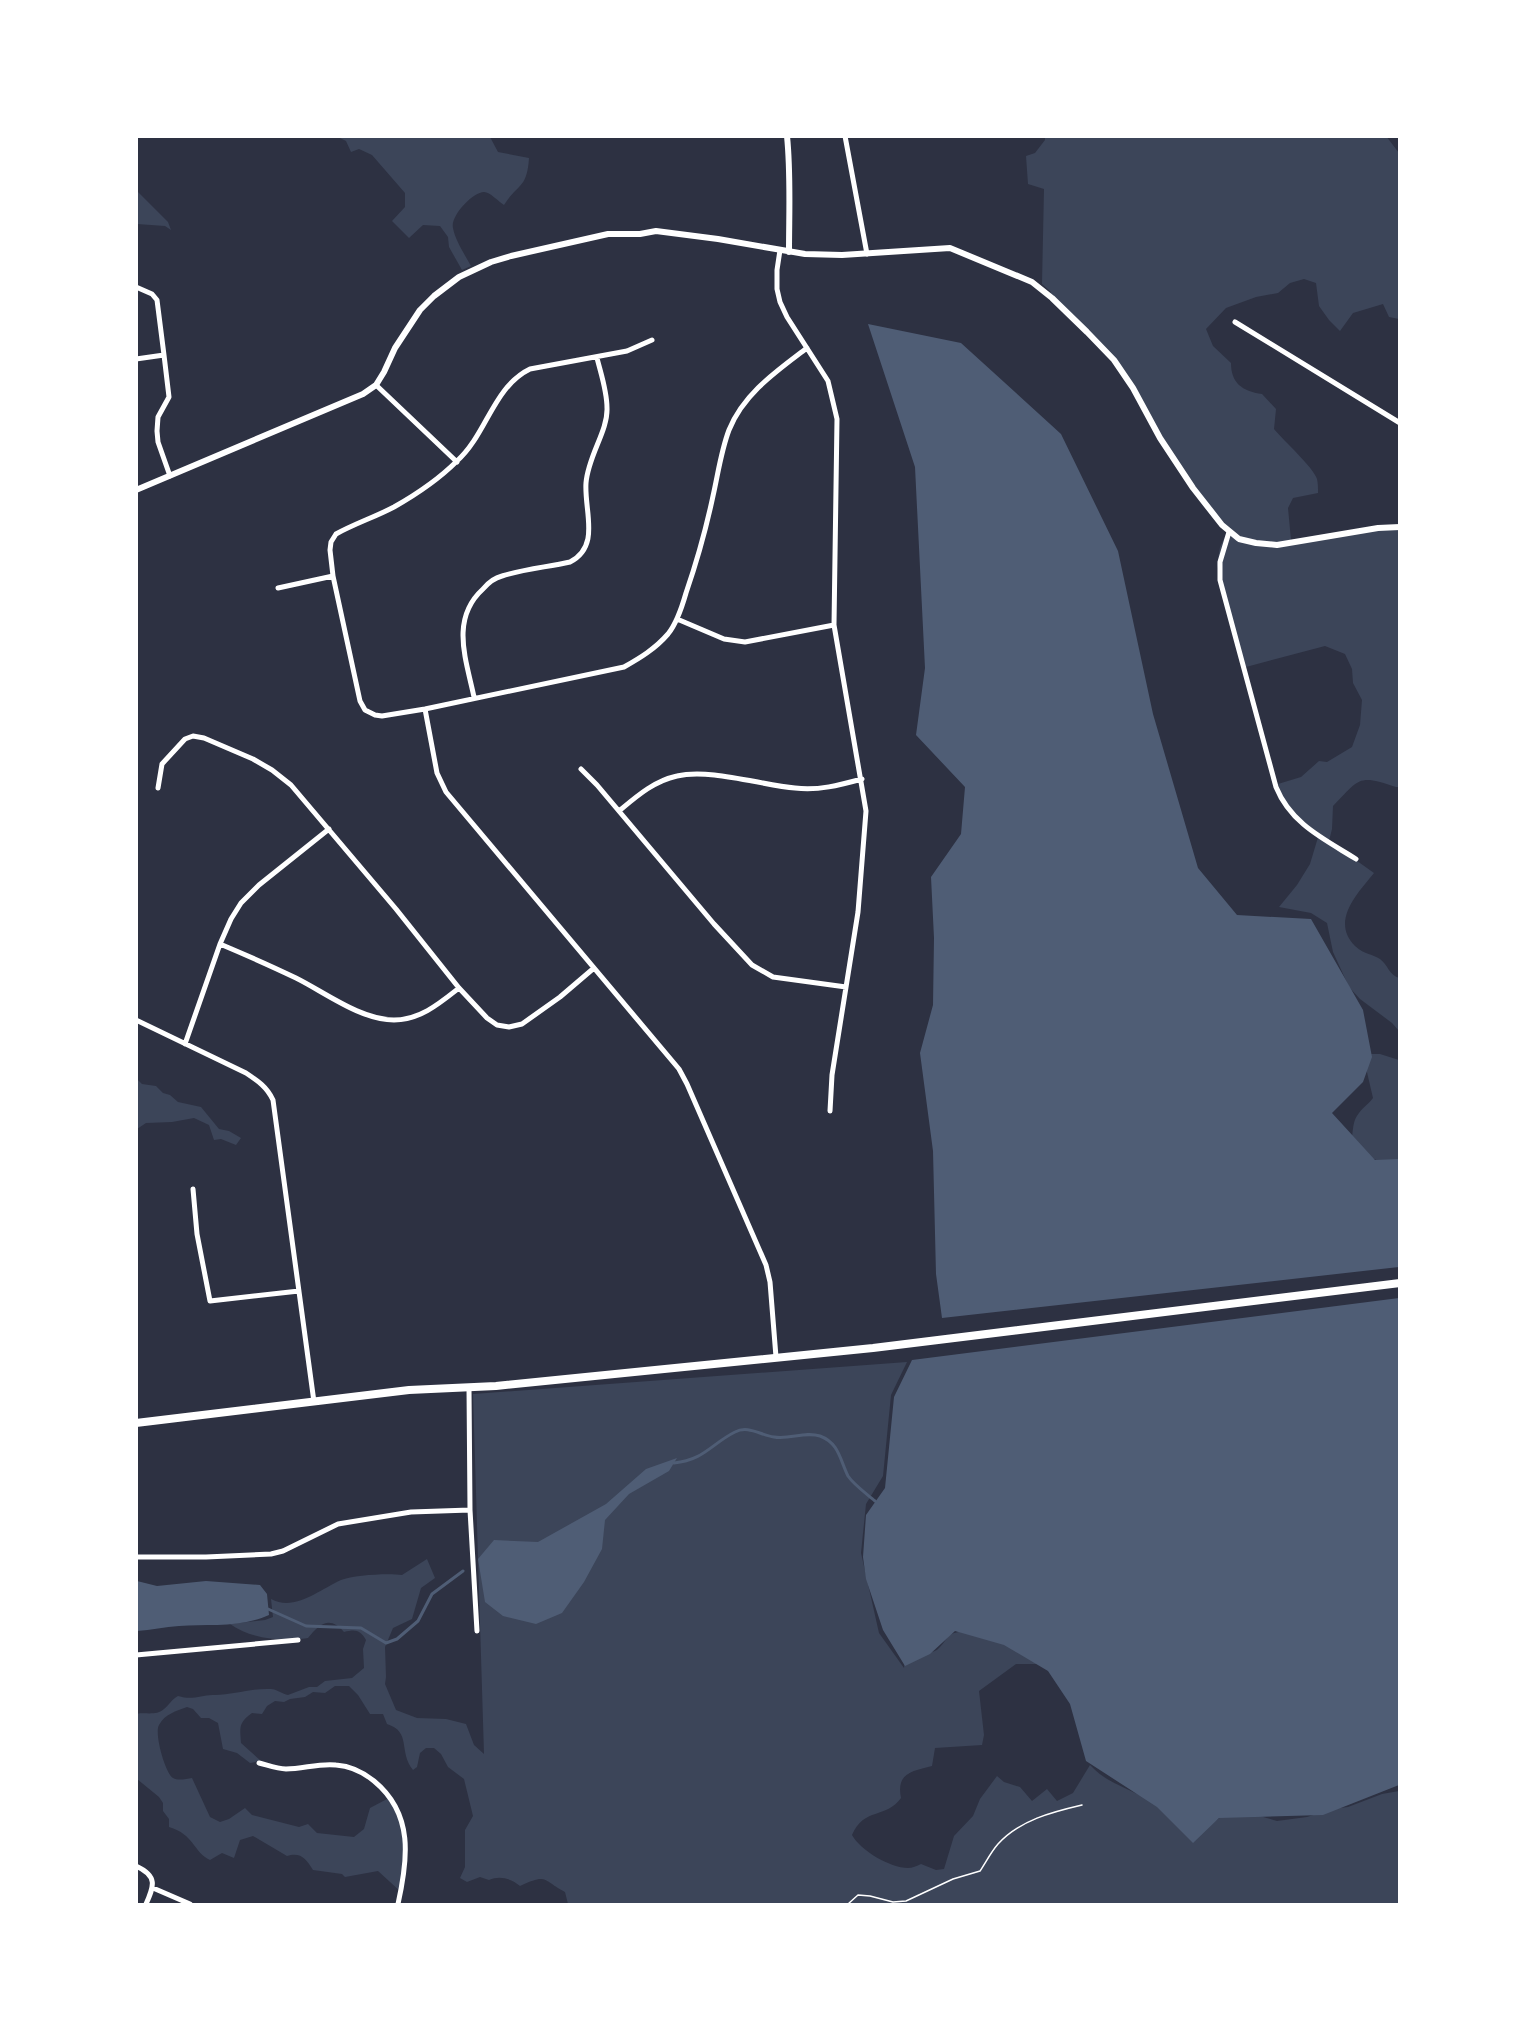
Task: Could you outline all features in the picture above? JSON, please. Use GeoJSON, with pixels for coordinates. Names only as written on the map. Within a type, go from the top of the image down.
{"type":"FeatureCollection","features":[{"type":"Feature","properties":{"kind":"main road"},"geometry":{"type":"LineString","coordinates":[[136,1423],[409,1390],[470,1388],[873,1348],[1400,1283]]}},
{"type":"Feature","properties":{"kind":"street"},"geometry":{"type":"LineString","coordinates":[[787,136],[791,184],[789,252]]}},
{"type":"Feature","properties":{"kind":"street"},"geometry":{"type":"LineString","coordinates":[[845,136],[867,254]]}},
{"type":"Feature","properties":{"kind":"street"},"geometry":{"type":"LineString","coordinates":[[136,490],[363,394],[376,384],[395,348],[420,310],[459,277],[492,262],[549,246],[608,234],[656,231],[789,252],[842,255],[950,248],[1032,282],[1114,360],[1182,471],[1222,525],[1239,539],[1277,544],[1378,528],[1400,527]]}},
{"type":"Feature","properties":{"kind":"street"},"geometry":{"type":"LineString","coordinates":[[780,250],[777,270],[780,302],[828,381],[837,419],[834,625],[866,811],[858,912],[832,1075],[830,1111]]}},
{"type":"Feature","properties":{"kind":"street"},"geometry":{"type":"LineString","coordinates":[[136,287],[152,294],[157,300],[168,397],[158,417],[157,431],[158,442],[171,476]]}},
{"type":"Feature","properties":{"kind":"street"},"geometry":{"type":"LineString","coordinates":[[1234,322],[1400,423]]}},
{"type":"Feature","properties":{"kind":"street"},"geometry":{"type":"LineString","coordinates":[[652,340],[627,351],[530,369],[521,373],[503,390],[477,439],[457,462],[427,487],[393,507],[336,534],[331,542],[330,550],[333,576],[362,706],[375,715],[382,716],[425,709],[624,667],[642,658],[669,633],[677,619],[695,569],[730,429],[742,407],[756,390],[773,373],[807,348]]}},
{"type":"Feature","properties":{"kind":"street"},"geometry":{"type":"LineString","coordinates":[[136,359],[164,355]]}},
{"type":"Feature","properties":{"kind":"street"},"geometry":{"type":"LineString","coordinates":[[474,697],[462,631],[463,619],[468,606],[477,594],[500,576],[570,562],[580,557],[587,543],[589,534],[585,496],[588,466],[605,421],[607,408],[597,358]]}},
{"type":"Feature","properties":{"kind":"street"},"geometry":{"type":"LineString","coordinates":[[376,384],[457,462]]}},
{"type":"Feature","properties":{"kind":"street"},"geometry":{"type":"LineString","coordinates":[[1229,532],[1220,562],[1220,580],[1281,800],[1295,818],[1356,859]]}},
{"type":"Feature","properties":{"kind":"street"},"geometry":{"type":"LineString","coordinates":[[278,588],[333,576]]}},
{"type":"Feature","properties":{"kind":"street"},"geometry":{"type":"LineString","coordinates":[[677,619],[724,639],[745,642],[834,625]]}},
{"type":"Feature","properties":{"kind":"street"},"geometry":{"type":"LineString","coordinates":[[425,709],[437,773],[446,792],[679,1069],[766,1265],[770,1282],[776,1357]]}},
{"type":"Feature","properties":{"kind":"street"},"geometry":{"type":"LineString","coordinates":[[158,788],[162,764],[185,739],[193,736],[204,738],[253,759],[272,770],[291,785],[459,988],[487,1018],[497,1025],[509,1027],[522,1024],[560,997],[594,968]]}},
{"type":"Feature","properties":{"kind":"street"},"geometry":{"type":"LineString","coordinates":[[581,769],[752,965],[773,976],[846,987]]}},
{"type":"Feature","properties":{"kind":"street"},"geometry":{"type":"LineString","coordinates":[[619,811],[654,784],[693,773],[776,786],[813,789],[835,787],[862,779]]}},
{"type":"Feature","properties":{"kind":"street"},"geometry":{"type":"LineString","coordinates":[[185,1044],[220,944],[241,903],[259,885],[329,829]]}},
{"type":"Feature","properties":{"kind":"street"},"geometry":{"type":"LineString","coordinates":[[220,944],[297,979],[369,1017],[394,1020],[418,1016],[439,1004],[459,988]]}},
{"type":"Feature","properties":{"kind":"street"},"geometry":{"type":"LineString","coordinates":[[136,1020],[246,1073],[269,1091],[273,1101],[314,1402]]}},
{"type":"Feature","properties":{"kind":"street"},"geometry":{"type":"LineString","coordinates":[[193,1189],[197,1234],[210,1301],[299,1291]]}},
{"type":"Feature","properties":{"kind":"street"},"geometry":{"type":"LineString","coordinates":[[470,1388],[470,1510],[477,1631]]}},
{"type":"Feature","properties":{"kind":"street"},"geometry":{"type":"LineString","coordinates":[[136,1557],[271,1554],[283,1551],[338,1524],[411,1512],[470,1510]]}},
{"type":"Feature","properties":{"kind":"street"},"geometry":{"type":"LineString","coordinates":[[136,1655],[298,1640]]}},
{"type":"Feature","properties":{"kind":"street"},"geometry":{"type":"LineString","coordinates":[[259,1763],[285,1769],[317,1764],[337,1765],[355,1769],[384,1789],[400,1814],[405,1833],[406,1851],[398,1905]]}},
{"type":"Feature","properties":{"kind":"street"},"geometry":{"type":"LineString","coordinates":[[136,1866],[147,1872],[152,1880],[153,1888],[146,1905]]}},
{"type":"Feature","properties":{"kind":"street"},"geometry":{"type":"LineString","coordinates":[[153,1888],[190,1905]]}},
{"type":"Feature","properties":{"kind":"path"},"geometry":{"type":"LineString","coordinates":[[848,1905],[858,1894],[893,1902],[906,1901],[952,1879],[980,1871],[999,1843],[1028,1821],[1082,1805]]}},
{"type":"Feature","properties":{"kind":"shaded area"},"geometry":{"type":"Polygon","coordinates":[[[1045,136],[1386,136],[1399,153],[1399,319],[1389,317],[1383,304],[1353,313],[1340,331],[1319,306],[1316,283],[1304,279],[1290,283],[1278,293],[1256,297],[1226,308],[1206,329],[1213,346],[1231,363],[1233,376],[1239,385],[1249,391],[1262,394],[1276,409],[1274,429],[1315,474],[1318,493],[1293,498],[1288,508],[1291,540],[1399,526],[1399,787],[1366,780],[1355,784],[1333,806],[1329,841],[1374,873],[1354,898],[1346,917],[1345,927],[1348,937],[1355,946],[1380,959],[1393,975],[1399,978],[1399,1031],[1349,987],[1333,952],[1327,923],[1311,913],[1279,907],[1310,864],[1319,834],[1287,808],[1278,784],[1301,777],[1319,761],[1327,762],[1352,747],[1360,725],[1362,700],[1353,683],[1352,669],[1345,654],[1325,646],[1246,667],[1244,665],[1217,565],[1220,547],[1227,532],[1196,491],[1116,362],[1049,295],[1051,292],[1042,284],[1044,189],[1028,184],[1026,156],[1035,153],[1045,140],[1045,136]]]}},
{"type":"Feature","properties":{"kind":"shaded area"},"geometry":{"type":"Polygon","coordinates":[[[338,137],[490,137],[498,152],[529,158],[528,168],[524,181],[504,205],[486,192],[479,193],[463,206],[455,217],[454,233],[471,266],[462,270],[449,247],[448,237],[440,226],[423,225],[409,238],[392,221],[405,207],[405,193],[372,155],[359,149],[351,152],[346,141],[338,137]]]}},
{"type":"Feature","properties":{"kind":"shaded area"},"geometry":{"type":"Polygon","coordinates":[[[136,190],[168,222],[171,230],[165,226],[137,224],[136,190]]]}},
{"type":"Feature","properties":{"kind":"shaded area"},"geometry":{"type":"Polygon","coordinates":[[[868,324],[961,343],[1061,434],[1118,551],[1153,714],[1198,868],[1237,915],[1311,919],[1363,1010],[1372,1057],[1363,1082],[1332,1113],[1375,1160],[1399,1159],[1399,1267],[942,1318],[936,1274],[933,1151],[920,1053],[933,1005],[934,938],[931,877],[961,834],[965,787],[916,735],[925,668],[915,467],[868,324]]]}},
{"type":"Feature","properties":{"kind":"shaded area"},"geometry":{"type":"Polygon","coordinates":[[[1370,1054],[1380,1054],[1399,1060],[1399,1162],[1372,1158],[1352,1138],[1357,1116],[1373,1098],[1366,1068],[1370,1054]]]}},
{"type":"Feature","properties":{"kind":"shaded area"},"geometry":{"type":"Polygon","coordinates":[[[137,1079],[142,1084],[156,1086],[178,1102],[201,1107],[219,1129],[229,1131],[241,1138],[236,1145],[221,1139],[214,1140],[209,1125],[194,1118],[146,1123],[137,1129],[137,1079]]]}},
{"type":"Feature","properties":{"kind":"shaded area"},"geometry":{"type":"Polygon","coordinates":[[[1399,1298],[1399,1785],[1323,1815],[1219,1818],[1193,1843],[1157,1807],[1086,1761],[1070,1704],[1048,1671],[1004,1645],[955,1631],[930,1654],[905,1666],[883,1630],[866,1579],[863,1557],[866,1515],[885,1488],[894,1397],[912,1360],[1399,1298]]]}},
{"type":"Feature","properties":{"kind":"shaded area"},"geometry":{"type":"Polygon","coordinates":[[[907,1362],[891,1395],[883,1476],[866,1504],[861,1553],[879,1633],[904,1668],[905,1659],[936,1650],[956,1632],[1020,1648],[1040,1664],[1016,1664],[979,1691],[984,1735],[982,1745],[935,1748],[932,1766],[907,1774],[901,1783],[901,1798],[889,1809],[863,1820],[852,1835],[856,1841],[868,1852],[893,1865],[908,1868],[921,1864],[936,1870],[944,1869],[954,1836],[973,1816],[980,1799],[997,1776],[1004,1782],[1020,1787],[1032,1801],[1047,1789],[1057,1801],[1073,1793],[1090,1765],[1115,1783],[1210,1825],[1226,1813],[1246,1812],[1277,1821],[1307,1817],[1399,1791],[1399,1904],[568,1904],[565,1892],[540,1879],[520,1886],[502,1878],[489,1880],[480,1877],[467,1882],[460,1878],[465,1867],[465,1830],[473,1816],[464,1779],[448,1767],[441,1754],[434,1748],[426,1748],[420,1753],[417,1767],[413,1770],[406,1756],[400,1732],[387,1724],[383,1714],[370,1714],[358,1695],[349,1686],[335,1686],[325,1693],[313,1692],[305,1697],[284,1702],[275,1701],[267,1706],[262,1714],[252,1713],[247,1717],[241,1726],[241,1743],[261,1761],[250,1763],[237,1753],[223,1749],[218,1723],[209,1718],[201,1718],[193,1709],[187,1707],[161,1721],[158,1736],[161,1753],[170,1775],[182,1780],[192,1778],[210,1817],[220,1822],[245,1808],[252,1815],[299,1827],[308,1824],[317,1833],[354,1837],[364,1829],[370,1808],[390,1799],[404,1832],[401,1892],[378,1871],[345,1877],[342,1874],[313,1870],[303,1857],[287,1856],[253,1836],[240,1840],[234,1858],[222,1853],[210,1860],[200,1853],[184,1834],[169,1827],[169,1819],[163,1811],[163,1803],[159,1797],[137,1779],[136,1714],[161,1711],[178,1696],[193,1698],[264,1689],[273,1689],[288,1695],[309,1687],[317,1687],[325,1681],[352,1678],[364,1668],[363,1649],[366,1640],[357,1631],[344,1632],[334,1624],[325,1623],[308,1638],[288,1640],[257,1636],[230,1624],[273,1617],[271,1599],[289,1603],[306,1598],[347,1578],[402,1575],[427,1559],[435,1578],[421,1588],[412,1619],[393,1628],[385,1647],[385,1684],[396,1710],[417,1718],[446,1719],[466,1724],[474,1745],[484,1754],[473,1394],[907,1362]]]}},
{"type":"Feature","properties":{"kind":"shaded area"},"geometry":{"type":"Polygon","coordinates":[[[677,1458],[669,1471],[629,1494],[605,1520],[602,1549],[584,1582],[562,1613],[536,1624],[503,1616],[485,1602],[478,1559],[494,1540],[538,1542],[606,1504],[646,1469],[677,1458]]]}},
{"type":"Feature","properties":{"kind":"shaded area"},"geometry":{"type":"Polygon","coordinates":[[[137,1581],[157,1586],[206,1581],[260,1585],[267,1594],[269,1615],[236,1624],[179,1626],[137,1631],[137,1581]]]}},
{"type":"Feature","properties":{"kind":"waterway"},"geometry":{"type":"LineString","coordinates":[[674,1463],[693,1459],[740,1430],[780,1438],[803,1435],[820,1436],[835,1448],[848,1476],[875,1501]]}},
{"type":"Feature","properties":{"kind":"waterway"},"geometry":{"type":"LineString","coordinates":[[268,1609],[306,1626],[361,1628],[386,1643],[397,1639],[418,1621],[432,1594],[463,1571]]}}]}
